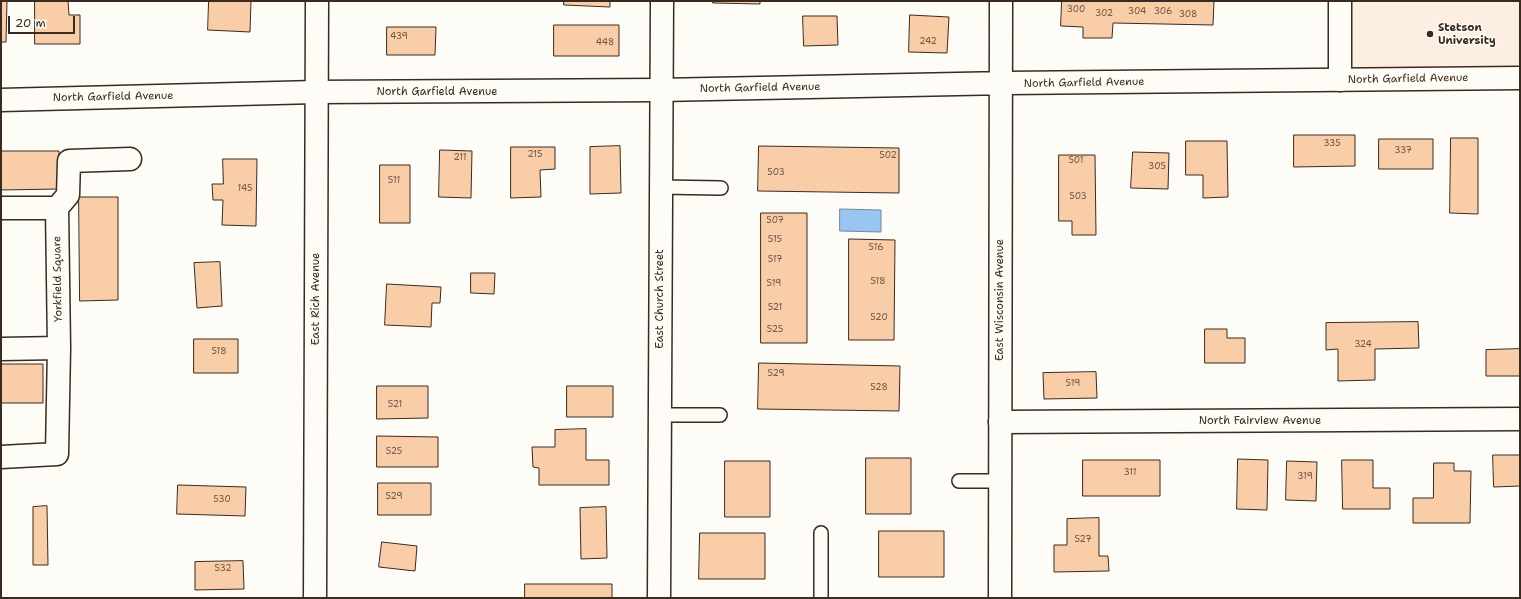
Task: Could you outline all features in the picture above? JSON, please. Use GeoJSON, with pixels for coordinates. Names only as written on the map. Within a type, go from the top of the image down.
{"type":"FeatureCollection","features":[{"type":"Feature","properties":{"kind":"street","name":"East Rich Avenue"},"geometry":{"type":"LineString","coordinates":[[315,598],[317,1]]}},
{"type":"Feature","properties":{"kind":"street","name":"East Church Street"},"geometry":{"type":"LineString","coordinates":[[659,598],[660,90],[662,1]]}},
{"type":"Feature","properties":{"kind":"street","name":"East Wisconsin Avenue"},"geometry":{"type":"LineString","coordinates":[[1000,598],[1001,1]]}},
{"type":"Feature","properties":{"kind":"street"},"geometry":{"type":"LineString","coordinates":[[1340,1],[1340,80]]}},
{"type":"Feature","properties":{"kind":"street","name":"North Garfield Avenue"},"geometry":{"type":"LineString","coordinates":[[1,100],[316,92],[660,90],[1001,84],[1520,78]]}},
{"type":"Feature","properties":{"kind":"street"},"geometry":{"type":"LineString","coordinates":[[1,208],[57,208],[68,195],[69,161],[130,159]]}},
{"type":"Feature","properties":{"kind":"street","name":"Yorkfield Square"},"geometry":{"type":"LineString","coordinates":[[1,456],[57,454],[59,348],[57,208]]}},
{"type":"Feature","properties":{"kind":"street"},"geometry":{"type":"LineString","coordinates":[[1,349],[59,348]]}},
{"type":"Feature","properties":{"kind":"street","name":"North Fairview Avenue"},"geometry":{"type":"LineString","coordinates":[[1000,422],[1520,420]]}},
{"type":"Feature","properties":{"kind":"lane"},"geometry":{"type":"LineString","coordinates":[[660,187],[721,188]]}},
{"type":"Feature","properties":{"kind":"lane"},"geometry":{"type":"LineString","coordinates":[[659,415],[720,415]]}},
{"type":"Feature","properties":{"kind":"lane"},"geometry":{"type":"LineString","coordinates":[[959,481],[1000,481]]}},
{"type":"Feature","properties":{"kind":"lane"},"geometry":{"type":"LineString","coordinates":[[821,533],[821,598]]}},
{"type":"Feature","properties":{"kind":"shaded area","name":"Stetson University"},"geometry":{"type":"Polygon","coordinates":[[[1340,1],[1520,1],[1520,78],[1340,80],[1340,1]]]}},
{"type":"Feature","properties":{"kind":"water"},"geometry":{"type":"Polygon","coordinates":[[[840,209],[881,210],[881,232],[840,231],[840,209]]]}},
{"type":"Feature","properties":{"kind":"building"},"geometry":{"type":"Polygon","coordinates":[[[1,1],[7,1],[6,42],[1,42],[1,1]]]}},
{"type":"Feature","properties":{"kind":"building"},"geometry":{"type":"Polygon","coordinates":[[[35,1],[68,1],[69,15],[80,15],[80,44],[35,44],[35,1]]]}},
{"type":"Feature","properties":{"kind":"building"},"geometry":{"type":"Polygon","coordinates":[[[209,1],[251,1],[250,32],[208,30],[209,1]]]}},
{"type":"Feature","properties":{"kind":"building"},"geometry":{"type":"Polygon","coordinates":[[[564,1],[610,1],[610,7],[564,5],[564,1]]]}},
{"type":"Feature","properties":{"kind":"building"},"geometry":{"type":"Polygon","coordinates":[[[713,1],[760,1],[760,4],[713,3],[713,1]]]}},
{"type":"Feature","properties":{"kind":"building"},"geometry":{"type":"Polygon","coordinates":[[[1062,1],[1214,1],[1213,25],[1113,23],[1112,38],[1083,38],[1083,27],[1061,26],[1062,1]]]}},
{"type":"Feature","properties":{"kind":"building"},"geometry":{"type":"Polygon","coordinates":[[[910,15],[949,17],[947,53],[909,52],[910,15]]]}},
{"type":"Feature","properties":{"kind":"building"},"geometry":{"type":"Polygon","coordinates":[[[803,16],[837,16],[838,45],[804,46],[803,16]]]}},
{"type":"Feature","properties":{"kind":"building"},"geometry":{"type":"Polygon","coordinates":[[[554,25],[619,25],[619,56],[554,56],[554,25]]]}},
{"type":"Feature","properties":{"kind":"building"},"geometry":{"type":"Polygon","coordinates":[[[387,27],[436,27],[435,55],[387,55],[387,27]]]}},
{"type":"Feature","properties":{"kind":"building"},"geometry":{"type":"Polygon","coordinates":[[[1294,135],[1355,135],[1355,166],[1294,167],[1294,135]]]}},
{"type":"Feature","properties":{"kind":"building"},"geometry":{"type":"Polygon","coordinates":[[[1451,138],[1478,138],[1478,214],[1450,213],[1451,138]]]}},
{"type":"Feature","properties":{"kind":"building"},"geometry":{"type":"Polygon","coordinates":[[[1379,139],[1433,139],[1433,169],[1379,169],[1379,139]]]}},
{"type":"Feature","properties":{"kind":"building"},"geometry":{"type":"Polygon","coordinates":[[[1186,141],[1227,141],[1228,197],[1203,198],[1203,175],[1186,175],[1186,141]]]}},
{"type":"Feature","properties":{"kind":"building"},"geometry":{"type":"Polygon","coordinates":[[[620,146],[621,193],[590,194],[590,147],[620,146]]]}},
{"type":"Feature","properties":{"kind":"building"},"geometry":{"type":"Polygon","coordinates":[[[759,146],[899,148],[899,193],[758,191],[759,146]]]}},
{"type":"Feature","properties":{"kind":"building"},"geometry":{"type":"Polygon","coordinates":[[[511,147],[555,147],[555,169],[540,170],[541,197],[511,198],[511,147]]]}},
{"type":"Feature","properties":{"kind":"building"},"geometry":{"type":"Polygon","coordinates":[[[440,150],[472,151],[471,198],[439,197],[440,150]]]}},
{"type":"Feature","properties":{"kind":"building"},"geometry":{"type":"Polygon","coordinates":[[[1,151],[59,151],[59,189],[1,190],[1,151]]]}},
{"type":"Feature","properties":{"kind":"building"},"geometry":{"type":"Polygon","coordinates":[[[1133,152],[1169,153],[1168,189],[1131,188],[1133,152]]]}},
{"type":"Feature","properties":{"kind":"building"},"geometry":{"type":"Polygon","coordinates":[[[1059,155],[1095,155],[1096,235],[1072,235],[1072,221],[1059,221],[1059,155]]]}},
{"type":"Feature","properties":{"kind":"building"},"geometry":{"type":"Polygon","coordinates":[[[223,159],[257,159],[256,226],[222,225],[223,200],[213,200],[212,184],[223,184],[223,159]]]}},
{"type":"Feature","properties":{"kind":"building"},"geometry":{"type":"Polygon","coordinates":[[[380,165],[410,165],[410,223],[380,223],[380,165]]]}},
{"type":"Feature","properties":{"kind":"building"},"geometry":{"type":"Polygon","coordinates":[[[79,197],[118,197],[118,300],[80,301],[79,197]]]}},
{"type":"Feature","properties":{"kind":"building"},"geometry":{"type":"Polygon","coordinates":[[[761,213],[807,213],[807,343],[761,343],[761,213]]]}},
{"type":"Feature","properties":{"kind":"building"},"geometry":{"type":"Polygon","coordinates":[[[849,239],[895,240],[894,340],[849,340],[849,239]]]}},
{"type":"Feature","properties":{"kind":"building"},"geometry":{"type":"Polygon","coordinates":[[[220,262],[222,306],[197,308],[194,263],[220,262]]]}},
{"type":"Feature","properties":{"kind":"building"},"geometry":{"type":"Polygon","coordinates":[[[471,273],[495,273],[494,294],[471,293],[471,273]]]}},
{"type":"Feature","properties":{"kind":"building"},"geometry":{"type":"Polygon","coordinates":[[[387,284],[441,287],[440,303],[432,303],[431,327],[385,325],[387,284]]]}},
{"type":"Feature","properties":{"kind":"building"},"geometry":{"type":"Polygon","coordinates":[[[1418,322],[1419,348],[1375,349],[1375,380],[1338,381],[1338,349],[1326,350],[1326,323],[1418,322]]]}},
{"type":"Feature","properties":{"kind":"building"},"geometry":{"type":"Polygon","coordinates":[[[1205,329],[1227,329],[1227,338],[1245,338],[1245,363],[1205,363],[1205,329]]]}},
{"type":"Feature","properties":{"kind":"building"},"geometry":{"type":"Polygon","coordinates":[[[194,339],[238,339],[238,373],[194,373],[194,339]]]}},
{"type":"Feature","properties":{"kind":"building"},"geometry":{"type":"Polygon","coordinates":[[[1520,349],[1520,376],[1486,376],[1486,350],[1520,349]]]}},
{"type":"Feature","properties":{"kind":"building"},"geometry":{"type":"Polygon","coordinates":[[[759,363],[900,366],[899,411],[758,409],[759,363]]]}},
{"type":"Feature","properties":{"kind":"building"},"geometry":{"type":"Polygon","coordinates":[[[1,364],[43,364],[43,403],[1,403],[1,364]]]}},
{"type":"Feature","properties":{"kind":"building"},"geometry":{"type":"Polygon","coordinates":[[[1096,372],[1097,398],[1044,399],[1043,373],[1096,372]]]}},
{"type":"Feature","properties":{"kind":"building"},"geometry":{"type":"Polygon","coordinates":[[[377,386],[428,386],[428,418],[377,419],[377,386]]]}},
{"type":"Feature","properties":{"kind":"building"},"geometry":{"type":"Polygon","coordinates":[[[567,386],[613,386],[613,417],[567,417],[567,386]]]}},
{"type":"Feature","properties":{"kind":"building"},"geometry":{"type":"Polygon","coordinates":[[[586,429],[586,460],[609,460],[609,485],[539,485],[539,468],[533,467],[532,447],[555,447],[555,430],[586,429]]]}},
{"type":"Feature","properties":{"kind":"building"},"geometry":{"type":"Polygon","coordinates":[[[377,436],[438,437],[438,467],[377,467],[377,436]]]}},
{"type":"Feature","properties":{"kind":"building"},"geometry":{"type":"Polygon","coordinates":[[[1493,455],[1520,455],[1520,486],[1494,487],[1493,455]]]}},
{"type":"Feature","properties":{"kind":"building"},"geometry":{"type":"Polygon","coordinates":[[[866,458],[911,458],[911,514],[866,514],[866,458]]]}},
{"type":"Feature","properties":{"kind":"building"},"geometry":{"type":"Polygon","coordinates":[[[1238,459],[1268,460],[1267,510],[1237,509],[1238,459]]]}},
{"type":"Feature","properties":{"kind":"building"},"geometry":{"type":"Polygon","coordinates":[[[1083,460],[1160,460],[1160,496],[1083,496],[1083,460]]]}},
{"type":"Feature","properties":{"kind":"building"},"geometry":{"type":"Polygon","coordinates":[[[1342,460],[1373,460],[1373,488],[1390,488],[1390,509],[1343,509],[1342,460]]]}},
{"type":"Feature","properties":{"kind":"building"},"geometry":{"type":"Polygon","coordinates":[[[725,461],[770,461],[770,517],[725,517],[725,461]]]}},
{"type":"Feature","properties":{"kind":"building"},"geometry":{"type":"Polygon","coordinates":[[[1287,461],[1317,462],[1316,501],[1286,500],[1287,461]]]}},
{"type":"Feature","properties":{"kind":"building"},"geometry":{"type":"Polygon","coordinates":[[[1434,463],[1454,463],[1454,471],[1471,471],[1470,523],[1413,523],[1413,498],[1433,498],[1434,463]]]}},
{"type":"Feature","properties":{"kind":"building"},"geometry":{"type":"Polygon","coordinates":[[[378,483],[431,483],[431,515],[378,515],[378,483]]]}},
{"type":"Feature","properties":{"kind":"building"},"geometry":{"type":"Polygon","coordinates":[[[178,485],[246,487],[245,516],[177,514],[178,485]]]}},
{"type":"Feature","properties":{"kind":"building"},"geometry":{"type":"Polygon","coordinates":[[[47,506],[48,565],[33,565],[33,507],[47,506]]]}},
{"type":"Feature","properties":{"kind":"building"},"geometry":{"type":"Polygon","coordinates":[[[606,507],[607,558],[581,559],[580,508],[606,507]]]}},
{"type":"Feature","properties":{"kind":"building"},"geometry":{"type":"Polygon","coordinates":[[[1099,518],[1099,556],[1108,556],[1109,571],[1054,572],[1054,545],[1067,545],[1067,519],[1099,518]]]}},
{"type":"Feature","properties":{"kind":"building"},"geometry":{"type":"Polygon","coordinates":[[[879,531],[944,531],[944,577],[879,577],[879,531]]]}},
{"type":"Feature","properties":{"kind":"building"},"geometry":{"type":"Polygon","coordinates":[[[700,533],[765,533],[765,579],[699,579],[700,533]]]}},
{"type":"Feature","properties":{"kind":"building"},"geometry":{"type":"Polygon","coordinates":[[[382,542],[417,546],[415,571],[379,567],[382,542]]]}},
{"type":"Feature","properties":{"kind":"building"},"geometry":{"type":"Polygon","coordinates":[[[243,561],[244,589],[195,590],[195,562],[243,561]]]}},
{"type":"Feature","properties":{"kind":"building"},"geometry":{"type":"Polygon","coordinates":[[[525,584],[612,584],[612,598],[525,598],[525,584]]]}},
{"type":"Feature","properties":{"kind":"place","name":"Stetson University"},"geometry":{"type":"Point","coordinates":[1430,34]}}]}
